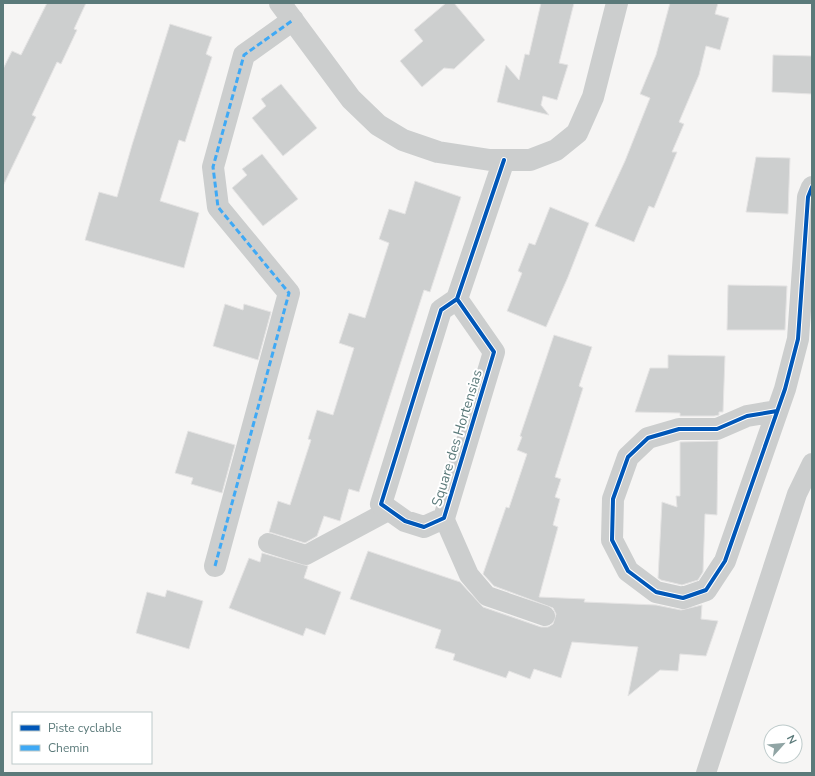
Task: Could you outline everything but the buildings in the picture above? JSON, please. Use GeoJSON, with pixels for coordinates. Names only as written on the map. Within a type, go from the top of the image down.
{"type":"FeatureCollection","features":[{"type":"Feature","properties":{"kind":"street"},"geometry":{"type":"LineString","coordinates":[[215,566],[289,293],[218,207],[213,167],[244,55],[287,11],[351,99],[378,125],[403,140],[438,152],[490,160],[530,160],[556,150],[577,133],[593,97],[617,3]]}},
{"type":"Feature","properties":{"kind":"street"},"geometry":{"type":"LineString","coordinates":[[390,510],[382,504],[441,310],[457,299],[504,160]]}},
{"type":"Feature","properties":{"kind":"street"},"geometry":{"type":"LineString","coordinates":[[777,411],[747,416],[716,428],[679,429],[648,438],[628,456],[613,499],[612,540],[628,571],[656,592],[683,598],[706,590],[724,562],[777,411],[798,339],[808,197],[812,187]]}},
{"type":"Feature","properties":{"kind":"street","name":"Square des Hortensias"},"geometry":{"type":"LineString","coordinates":[[390,510],[405,521],[424,527],[444,518],[494,352],[457,299]]}},
{"type":"Feature","properties":{"kind":"lane"},"geometry":{"type":"LineString","coordinates":[[706,773],[797,494],[812,463]]}},
{"type":"Feature","properties":{"kind":"lane"},"geometry":{"type":"LineString","coordinates":[[268,543],[306,555],[390,510]]}},
{"type":"Feature","properties":{"kind":"lane"},"geometry":{"type":"LineString","coordinates":[[444,518],[469,575],[487,596],[544,616]]}},
{"type":"Feature","properties":{"kind":"marked path"},"geometry":{"type":"LineString","coordinates":[[215,566],[289,293],[218,207],[213,167],[244,55],[293,20]]}},
{"type":"Feature","properties":{"kind":"cycle path"},"geometry":{"type":"LineString","coordinates":[[457,299],[494,352],[444,518],[424,527],[405,521],[381,504],[441,310],[457,299],[504,160]]}},
{"type":"Feature","properties":{"kind":"cycle path"},"geometry":{"type":"LineString","coordinates":[[777,411],[747,416],[717,429],[679,429],[648,438],[628,457],[613,499],[612,540],[628,571],[656,592],[683,598],[706,590],[725,561],[785,389],[798,339],[808,197],[812,187]]}}]}
